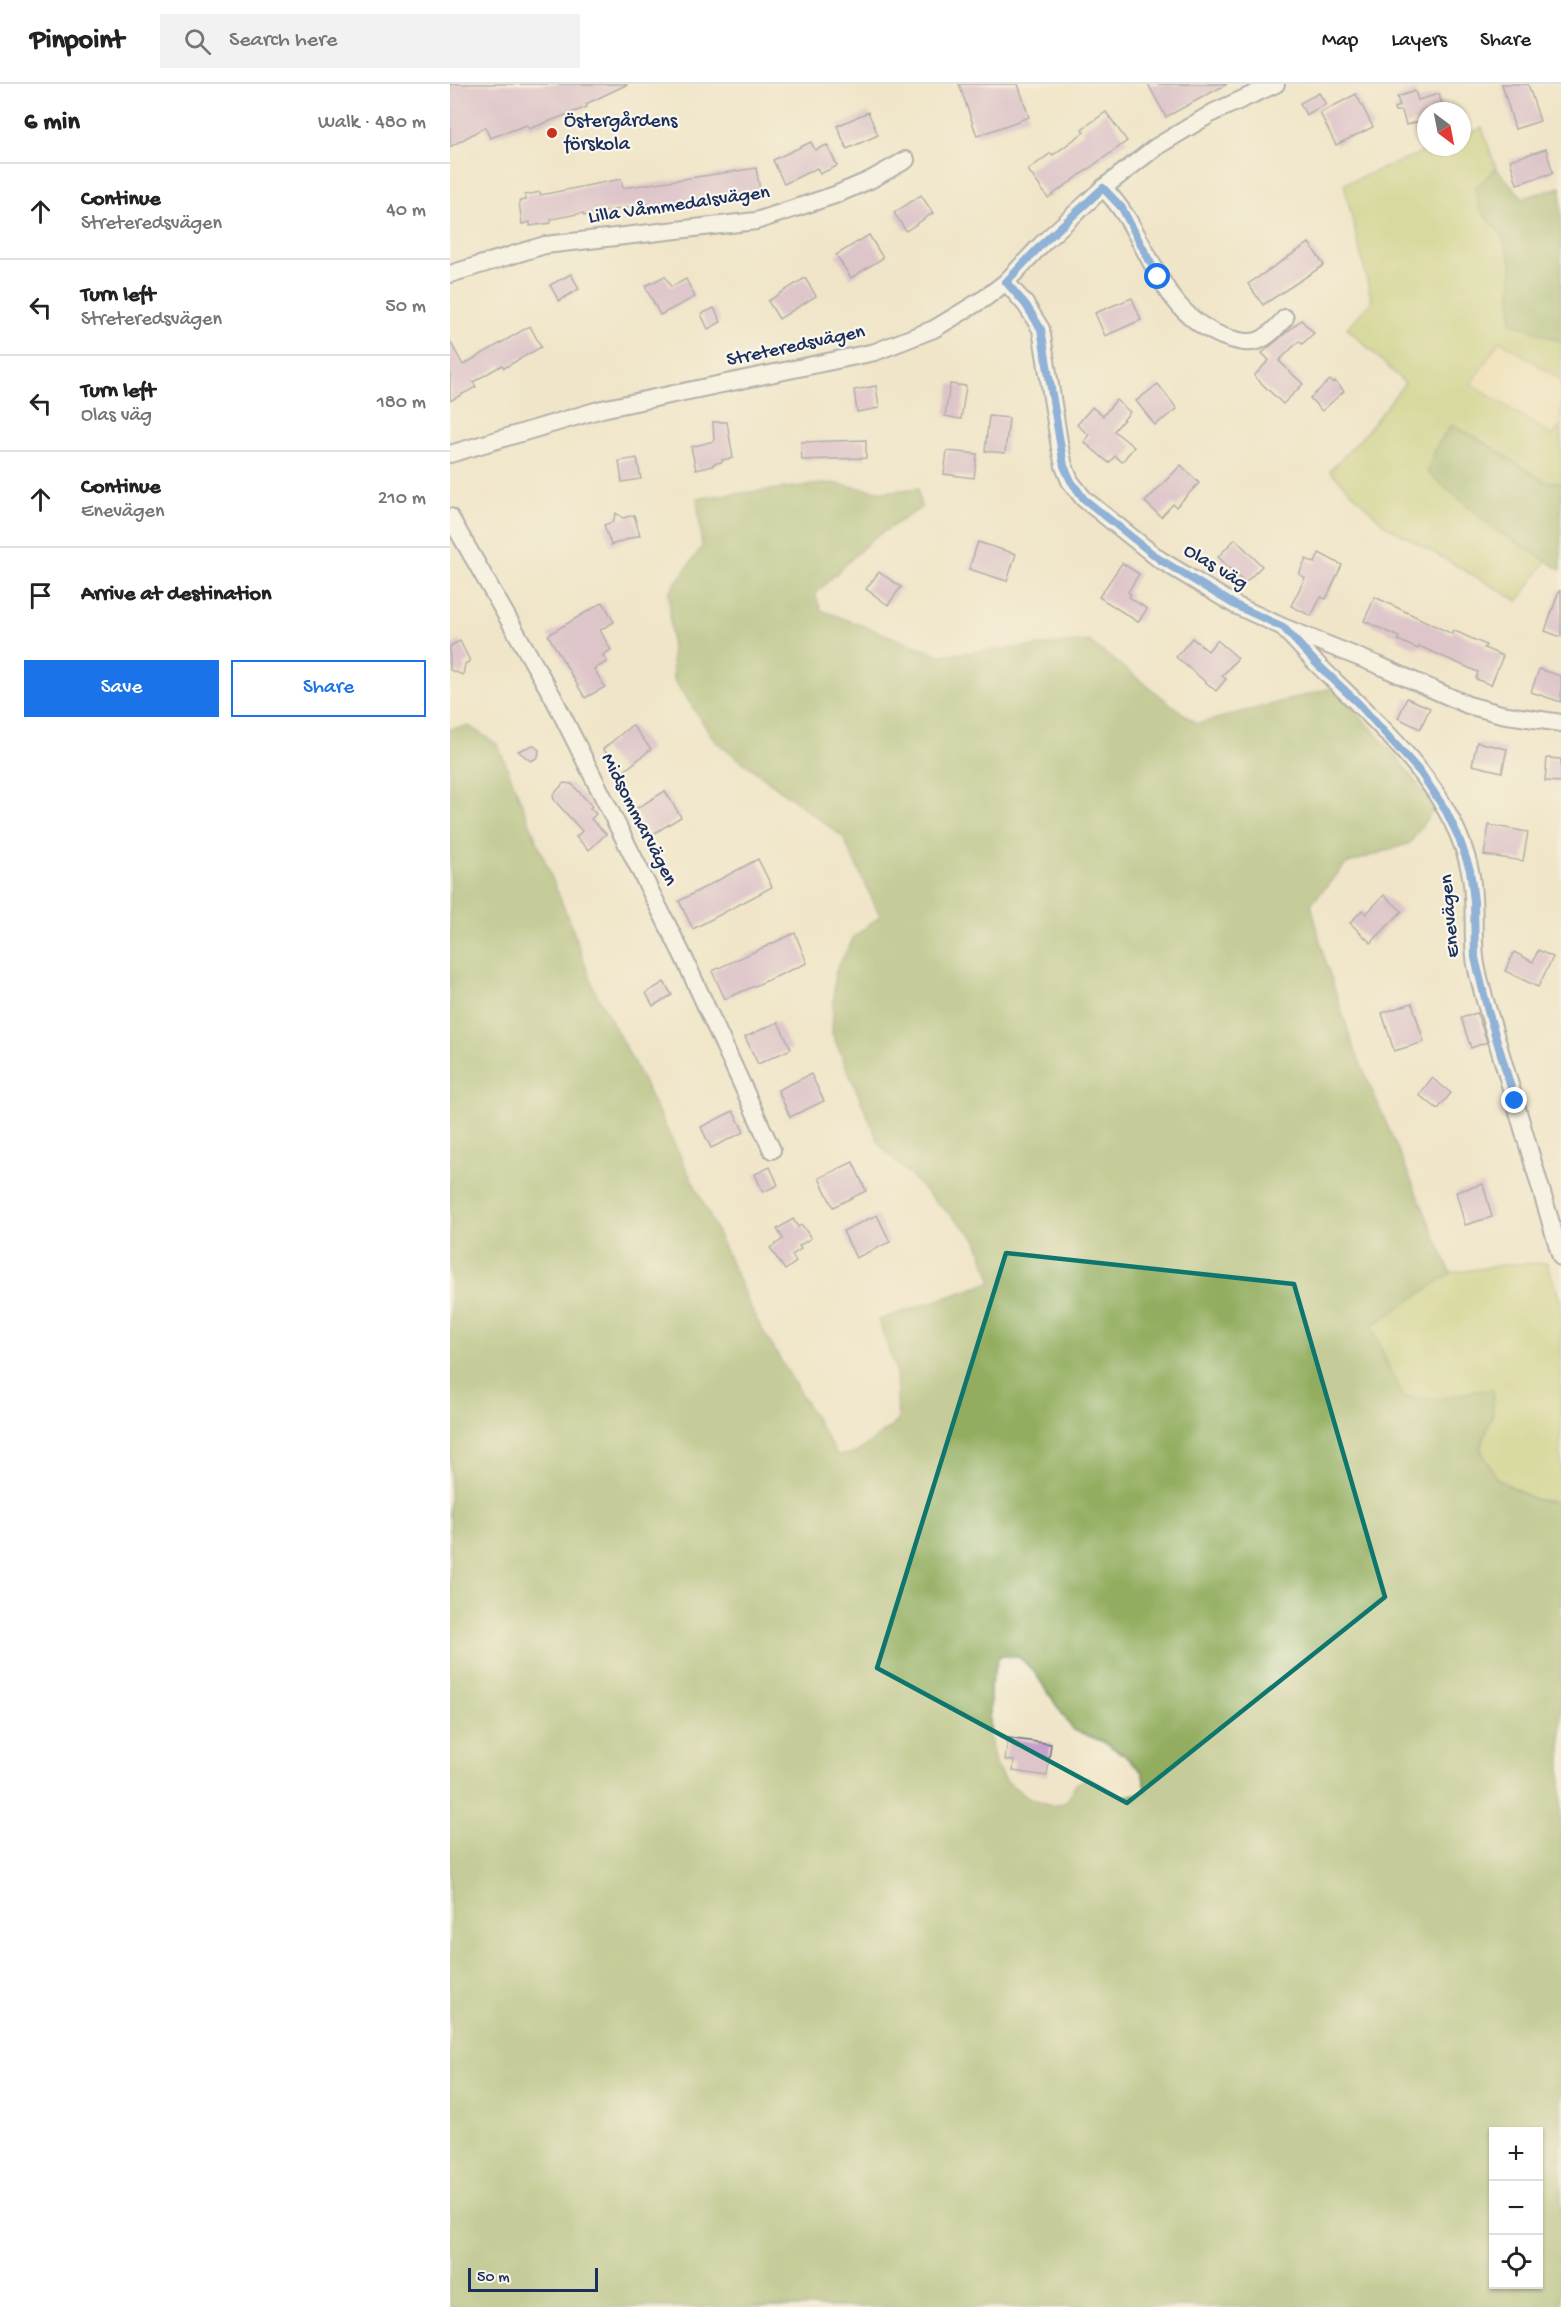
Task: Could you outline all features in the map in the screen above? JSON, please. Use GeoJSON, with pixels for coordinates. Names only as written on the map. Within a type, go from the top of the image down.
{"type":"FeatureCollection","features":[{"type":"Feature","properties":{"kind":"street","name":"Streteredsvägen"},"geometry":{"type":"LineString","coordinates":[[450,454],[602,409],[875,352],[934,329],[985,298],[1006,282],[1043,243],[1103,188],[1156,147],[1214,112],[1275,84]]}},
{"type":"Feature","properties":{"kind":"street","name":"Lilla Våmmedalsvägen"},"geometry":{"type":"LineString","coordinates":[[450,274],[545,245],[700,229],[756,220],[835,195],[870,180],[906,160]]}},
{"type":"Feature","properties":{"kind":"street"},"geometry":{"type":"LineString","coordinates":[[1103,188],[1122,208],[1168,292],[1180,308],[1195,321],[1209,330],[1252,344],[1269,336],[1285,318]]}},
{"type":"Feature","properties":{"kind":"street","name":"Olas väg"},"geometry":{"type":"LineString","coordinates":[[1006,282],[1026,305],[1041,329],[1064,466],[1071,481],[1084,499],[1159,559],[1235,605],[1468,705],[1509,715],[1561,723]]}},
{"type":"Feature","properties":{"kind":"street","name":"Midsommarvägen"},"geometry":{"type":"LineString","coordinates":[[450,517],[553,697],[683,956],[772,1150]]}},
{"type":"Feature","properties":{"kind":"street","name":"Enevägen"},"geometry":{"type":"LineString","coordinates":[[1283,627],[1409,759],[1439,800],[1459,838],[1470,870],[1474,901],[1475,958],[1484,997],[1561,1257]]}},
{"type":"Feature","properties":{"kind":"highlighted area"},"geometry":{"type":"Polygon","coordinates":[[[1006,1253],[1294,1284],[1385,1597],[1127,1803],[877,1668],[1006,1253]]]}},
{"type":"Feature","properties":{"kind":"green space"},"geometry":{"type":"Polygon","coordinates":[[[1482,128],[1496,168],[1475,189],[1480,210],[1501,234],[1512,264],[1511,321],[1561,342],[1561,483],[1544,481],[1477,438],[1496,530],[1547,560],[1518,601],[1385,525],[1330,471],[1363,436],[1405,383],[1347,328],[1372,301],[1344,184],[1417,155],[1471,156],[1471,132],[1482,128]]]}},
{"type":"Feature","properties":{"kind":"green space"},"geometry":{"type":"Polygon","coordinates":[[[1496,168],[1523,198],[1561,187],[1561,342],[1511,322],[1512,263],[1501,234],[1480,210],[1475,188],[1496,168]]]}},
{"type":"Feature","properties":{"kind":"green space"},"geometry":{"type":"Polygon","coordinates":[[[1451,425],[1477,438],[1544,481],[1561,483],[1561,570],[1496,530],[1427,472],[1436,447],[1451,425]]]}},
{"type":"Feature","properties":{"kind":"green space"},"geometry":{"type":"Polygon","coordinates":[[[831,483],[884,492],[918,488],[921,508],[872,539],[815,594],[821,610],[940,655],[1089,641],[1197,724],[1335,687],[1398,759],[1435,807],[1410,843],[1346,864],[1311,904],[1323,953],[1353,1046],[1451,1273],[1372,1326],[1389,1368],[1404,1397],[1438,1399],[1475,1391],[1493,1390],[1493,1414],[1480,1448],[1497,1479],[1533,1499],[1561,1503],[1561,2307],[450,2307],[450,729],[469,726],[498,745],[571,925],[594,989],[634,1063],[708,1212],[756,1319],[837,1455],[856,1453],[898,1421],[896,1371],[878,1320],[992,1282],[976,1238],[934,1200],[880,1145],[832,1033],[835,973],[854,937],[880,916],[843,837],[715,741],[673,678],[669,592],[702,547],[697,498],[831,483]],[[999,1656],[990,1686],[990,1738],[995,1764],[1004,1779],[1027,1797],[1054,1806],[1066,1802],[1076,1784],[1087,1778],[1120,1797],[1147,1792],[1142,1772],[1123,1754],[1102,1741],[1073,1730],[1035,1673],[1018,1656],[999,1656]]]}},
{"type":"Feature","properties":{"kind":"green space"},"geometry":{"type":"Polygon","coordinates":[[[1547,1263],[1561,1302],[1561,1503],[1533,1499],[1497,1479],[1480,1448],[1493,1414],[1475,1391],[1438,1399],[1404,1397],[1372,1326],[1451,1273],[1510,1264],[1547,1263]]]}},
{"type":"Feature","properties":{"kind":"sand"},"geometry":{"type":"Polygon","coordinates":[[[1500,340],[1561,380],[1561,425],[1553,436],[1471,384],[1500,340]]]}},
{"type":"Feature","properties":{"kind":"building"},"geometry":{"type":"Polygon","coordinates":[[[450,84],[628,84],[586,104],[587,107],[529,129],[527,125],[490,138],[485,127],[450,147],[450,84]]]}},
{"type":"Feature","properties":{"kind":"building"},"geometry":{"type":"Polygon","coordinates":[[[959,84],[1018,84],[1029,117],[977,136],[959,84]]]}},
{"type":"Feature","properties":{"kind":"building"},"geometry":{"type":"Polygon","coordinates":[[[1148,84],[1227,84],[1166,117],[1148,84]]]}},
{"type":"Feature","properties":{"kind":"building"},"geometry":{"type":"Polygon","coordinates":[[[1502,84],[1528,84],[1540,121],[1515,129],[1502,84]]]}},
{"type":"Feature","properties":{"kind":"building"},"geometry":{"type":"Polygon","coordinates":[[[1415,91],[1418,100],[1439,94],[1441,102],[1417,102],[1417,122],[1406,125],[1402,111],[1395,111],[1394,108],[1400,106],[1397,97],[1415,91]]]}},
{"type":"Feature","properties":{"kind":"building"},"geometry":{"type":"Polygon","coordinates":[[[1319,93],[1326,104],[1306,115],[1300,103],[1319,93]]]}},
{"type":"Feature","properties":{"kind":"building"},"geometry":{"type":"Polygon","coordinates":[[[1356,94],[1373,127],[1336,145],[1320,113],[1356,94]]]}},
{"type":"Feature","properties":{"kind":"building"},"geometry":{"type":"Polygon","coordinates":[[[868,112],[878,135],[847,149],[837,126],[868,112]]]}},
{"type":"Feature","properties":{"kind":"building"},"geometry":{"type":"Polygon","coordinates":[[[1106,112],[1127,141],[1048,198],[1028,170],[1084,132],[1082,129],[1106,112]]]}},
{"type":"Feature","properties":{"kind":"building"},"geometry":{"type":"Polygon","coordinates":[[[811,142],[815,150],[827,145],[837,166],[820,174],[817,168],[784,184],[773,160],[811,142]]]}},
{"type":"Feature","properties":{"kind":"building"},"geometry":{"type":"Polygon","coordinates":[[[1546,149],[1553,173],[1517,184],[1510,160],[1546,149]]]}},
{"type":"Feature","properties":{"kind":"building"},"geometry":{"type":"Polygon","coordinates":[[[756,168],[761,195],[721,202],[721,197],[649,209],[649,204],[639,205],[584,216],[583,213],[551,219],[551,223],[530,226],[530,222],[522,224],[519,201],[526,200],[525,195],[540,192],[541,195],[621,179],[623,188],[756,168]]]}},
{"type":"Feature","properties":{"kind":"building"},"geometry":{"type":"Polygon","coordinates":[[[921,195],[933,213],[906,231],[894,213],[921,195]]]}},
{"type":"Feature","properties":{"kind":"building"},"geometry":{"type":"Polygon","coordinates":[[[869,235],[883,258],[851,278],[836,255],[869,235]]]}},
{"type":"Feature","properties":{"kind":"building"},"geometry":{"type":"Polygon","coordinates":[[[1309,243],[1324,265],[1263,305],[1248,284],[1309,243]]]}},
{"type":"Feature","properties":{"kind":"building"},"geometry":{"type":"Polygon","coordinates":[[[571,274],[579,289],[559,301],[550,285],[571,274]]]}},
{"type":"Feature","properties":{"kind":"building"},"geometry":{"type":"Polygon","coordinates":[[[665,276],[671,287],[686,279],[695,297],[660,315],[645,286],[665,276]]]}},
{"type":"Feature","properties":{"kind":"building"},"geometry":{"type":"Polygon","coordinates":[[[805,278],[816,296],[779,319],[768,301],[805,278]]]}},
{"type":"Feature","properties":{"kind":"building"},"geometry":{"type":"Polygon","coordinates":[[[1132,298],[1141,320],[1105,336],[1095,313],[1132,298]]]}},
{"type":"Feature","properties":{"kind":"building"},"geometry":{"type":"Polygon","coordinates":[[[714,308],[721,322],[708,329],[701,314],[714,308]]]}},
{"type":"Feature","properties":{"kind":"building"},"geometry":{"type":"Polygon","coordinates":[[[1301,320],[1314,333],[1302,344],[1299,341],[1279,361],[1303,384],[1283,404],[1254,376],[1269,360],[1262,353],[1301,320]]]}},
{"type":"Feature","properties":{"kind":"building"},"geometry":{"type":"Polygon","coordinates":[[[530,326],[541,347],[504,368],[502,365],[473,382],[476,387],[450,401],[450,341],[463,365],[530,326]]]}},
{"type":"Feature","properties":{"kind":"building"},"geometry":{"type":"Polygon","coordinates":[[[1330,380],[1333,383],[1335,381],[1344,391],[1322,411],[1310,398],[1330,380]]]}},
{"type":"Feature","properties":{"kind":"building"},"geometry":{"type":"Polygon","coordinates":[[[950,384],[966,386],[961,419],[945,416],[950,384]]]}},
{"type":"Feature","properties":{"kind":"building"},"geometry":{"type":"Polygon","coordinates":[[[1158,384],[1177,409],[1155,425],[1136,401],[1158,384]]]}},
{"type":"Feature","properties":{"kind":"building"},"geometry":{"type":"Polygon","coordinates":[[[876,386],[879,408],[857,412],[854,390],[876,386]]]}},
{"type":"Feature","properties":{"kind":"building"},"geometry":{"type":"Polygon","coordinates":[[[1116,400],[1130,412],[1114,431],[1134,447],[1122,462],[1115,456],[1109,463],[1084,442],[1089,435],[1077,425],[1092,407],[1103,416],[1116,400]]]}},
{"type":"Feature","properties":{"kind":"building"},"geometry":{"type":"Polygon","coordinates":[[[989,416],[1009,418],[1005,453],[985,451],[989,416]]]}},
{"type":"Feature","properties":{"kind":"building"},"geometry":{"type":"Polygon","coordinates":[[[713,422],[727,422],[733,458],[696,470],[691,447],[714,441],[713,422]]]}},
{"type":"Feature","properties":{"kind":"building"},"geometry":{"type":"Polygon","coordinates":[[[866,440],[866,458],[802,460],[801,442],[866,440]]]}},
{"type":"Feature","properties":{"kind":"building"},"geometry":{"type":"Polygon","coordinates":[[[947,451],[977,454],[974,478],[944,474],[947,451]]]}},
{"type":"Feature","properties":{"kind":"building"},"geometry":{"type":"Polygon","coordinates":[[[637,458],[641,479],[622,482],[619,461],[637,458]]]}},
{"type":"Feature","properties":{"kind":"building"},"geometry":{"type":"Polygon","coordinates":[[[1181,465],[1199,483],[1176,507],[1173,504],[1161,517],[1145,502],[1181,465]]]}},
{"type":"Feature","properties":{"kind":"building"},"geometry":{"type":"Polygon","coordinates":[[[616,513],[623,518],[634,515],[640,535],[611,545],[604,525],[613,522],[616,513]]]}},
{"type":"Feature","properties":{"kind":"building"},"geometry":{"type":"Polygon","coordinates":[[[1235,539],[1262,566],[1245,583],[1218,557],[1235,539]]]}},
{"type":"Feature","properties":{"kind":"building"},"geometry":{"type":"Polygon","coordinates":[[[978,542],[1016,554],[1007,581],[969,569],[978,542]]]}},
{"type":"Feature","properties":{"kind":"building"},"geometry":{"type":"Polygon","coordinates":[[[1319,553],[1342,565],[1326,599],[1321,597],[1311,616],[1291,606],[1305,578],[1299,574],[1306,559],[1315,563],[1319,553]]]}},
{"type":"Feature","properties":{"kind":"building"},"geometry":{"type":"Polygon","coordinates":[[[1122,563],[1139,574],[1128,592],[1131,594],[1129,597],[1147,609],[1138,622],[1099,597],[1122,563]]]}},
{"type":"Feature","properties":{"kind":"building"},"geometry":{"type":"Polygon","coordinates":[[[879,572],[901,587],[888,605],[866,589],[879,572]]]}},
{"type":"Feature","properties":{"kind":"building"},"geometry":{"type":"Polygon","coordinates":[[[1559,591],[1561,591],[1561,637],[1545,631],[1559,591]]]}},
{"type":"Feature","properties":{"kind":"building"},"geometry":{"type":"Polygon","coordinates":[[[1375,597],[1452,634],[1453,630],[1486,645],[1484,648],[1503,656],[1491,685],[1476,679],[1478,672],[1419,646],[1418,649],[1398,640],[1399,637],[1364,621],[1375,597]]]}},
{"type":"Feature","properties":{"kind":"building"},"geometry":{"type":"Polygon","coordinates":[[[603,602],[614,622],[600,630],[611,650],[603,655],[607,662],[594,669],[605,687],[585,698],[548,635],[603,602]]]}},
{"type":"Feature","properties":{"kind":"building"},"geometry":{"type":"Polygon","coordinates":[[[1192,638],[1208,651],[1217,640],[1238,658],[1222,676],[1226,679],[1216,691],[1176,657],[1192,638]]]}},
{"type":"Feature","properties":{"kind":"building"},"geometry":{"type":"Polygon","coordinates":[[[460,641],[470,661],[465,664],[463,675],[450,670],[450,646],[460,641]]]}},
{"type":"Feature","properties":{"kind":"building"},"geometry":{"type":"Polygon","coordinates":[[[1539,669],[1561,676],[1561,702],[1531,692],[1539,669]]]}},
{"type":"Feature","properties":{"kind":"building"},"geometry":{"type":"Polygon","coordinates":[[[1407,698],[1430,708],[1420,729],[1398,718],[1407,698]]]}},
{"type":"Feature","properties":{"kind":"building"},"geometry":{"type":"Polygon","coordinates":[[[632,725],[651,749],[623,772],[603,749],[632,725]]]}},
{"type":"Feature","properties":{"kind":"building"},"geometry":{"type":"Polygon","coordinates":[[[1477,742],[1507,749],[1502,772],[1472,765],[1477,742]]]}},
{"type":"Feature","properties":{"kind":"building"},"geometry":{"type":"Polygon","coordinates":[[[533,745],[539,750],[538,757],[531,761],[518,751],[533,745]]]}},
{"type":"Feature","properties":{"kind":"building"},"geometry":{"type":"Polygon","coordinates":[[[1547,758],[1561,759],[1561,782],[1545,781],[1547,758]]]}},
{"type":"Feature","properties":{"kind":"building"},"geometry":{"type":"Polygon","coordinates":[[[564,783],[572,784],[592,806],[590,808],[596,814],[591,819],[606,834],[589,850],[576,837],[582,831],[554,800],[553,795],[564,783]]]}},
{"type":"Feature","properties":{"kind":"building"},"geometry":{"type":"Polygon","coordinates":[[[665,791],[681,817],[650,836],[634,810],[665,791]]]}},
{"type":"Feature","properties":{"kind":"building"},"geometry":{"type":"Polygon","coordinates":[[[1489,825],[1528,832],[1523,861],[1484,855],[1489,825]]]}},
{"type":"Feature","properties":{"kind":"building"},"geometry":{"type":"Polygon","coordinates":[[[758,859],[772,887],[693,929],[679,901],[758,859]]]}},
{"type":"Feature","properties":{"kind":"building"},"geometry":{"type":"Polygon","coordinates":[[[1384,895],[1402,911],[1371,943],[1350,923],[1362,910],[1366,914],[1384,895]]]}},
{"type":"Feature","properties":{"kind":"building"},"geometry":{"type":"Polygon","coordinates":[[[795,933],[807,963],[725,999],[712,971],[795,933]]]}},
{"type":"Feature","properties":{"kind":"building"},"geometry":{"type":"Polygon","coordinates":[[[1538,950],[1553,957],[1538,987],[1505,971],[1514,952],[1533,962],[1538,950]]]}},
{"type":"Feature","properties":{"kind":"building"},"geometry":{"type":"Polygon","coordinates":[[[664,982],[672,995],[653,1006],[646,993],[664,982]]]}},
{"type":"Feature","properties":{"kind":"building"},"geometry":{"type":"Polygon","coordinates":[[[1412,1003],[1424,1042],[1394,1051],[1382,1013],[1412,1003]]]}},
{"type":"Feature","properties":{"kind":"building"},"geometry":{"type":"Polygon","coordinates":[[[1477,1013],[1487,1042],[1471,1048],[1461,1018],[1477,1013]]]}},
{"type":"Feature","properties":{"kind":"building"},"geometry":{"type":"Polygon","coordinates":[[[778,1022],[791,1049],[758,1064],[745,1037],[778,1022]]]}},
{"type":"Feature","properties":{"kind":"building"},"geometry":{"type":"Polygon","coordinates":[[[811,1074],[824,1101],[790,1117],[778,1090],[811,1074]]]}},
{"type":"Feature","properties":{"kind":"building"},"geometry":{"type":"Polygon","coordinates":[[[1432,1078],[1451,1093],[1438,1109],[1419,1095],[1432,1078]]]}},
{"type":"Feature","properties":{"kind":"building"},"geometry":{"type":"Polygon","coordinates":[[[733,1111],[744,1132],[711,1148],[701,1127],[733,1111]]]}},
{"type":"Feature","properties":{"kind":"building"},"geometry":{"type":"Polygon","coordinates":[[[853,1162],[866,1191],[833,1207],[819,1178],[853,1162]]]}},
{"type":"Feature","properties":{"kind":"building"},"geometry":{"type":"Polygon","coordinates":[[[770,1167],[778,1185],[763,1192],[755,1174],[770,1167]]]}},
{"type":"Feature","properties":{"kind":"building"},"geometry":{"type":"Polygon","coordinates":[[[1483,1184],[1492,1217],[1465,1225],[1456,1192],[1483,1184]]]}},
{"type":"Feature","properties":{"kind":"building"},"geometry":{"type":"Polygon","coordinates":[[[877,1215],[890,1242],[856,1258],[843,1231],[877,1215]]]}},
{"type":"Feature","properties":{"kind":"building"},"geometry":{"type":"Polygon","coordinates":[[[793,1219],[798,1227],[802,1225],[811,1238],[799,1246],[801,1249],[792,1255],[796,1262],[785,1270],[770,1248],[783,1239],[777,1229],[793,1219]]]}},
{"type":"Feature","properties":{"kind":"building"},"geometry":{"type":"Polygon","coordinates":[[[1008,1738],[1051,1744],[1047,1776],[1013,1771],[1014,1761],[1005,1760],[1008,1738]]]}},
{"type":"Feature","properties":{"kind":"place","name":"Östergårdens förskola"},"geometry":{"type":"Point","coordinates":[552,133]}},
{"type":"Feature","properties":{"kind":"route"},"geometry":{"type":"LineString","coordinates":[[1158,277],[1122,208],[1103,188],[1043,243],[1006,282],[1026,305],[1041,329],[1064,466],[1084,499],[1159,559],[1235,605],[1283,627],[1358,703],[1421,773],[1446,811],[1459,838],[1470,870],[1474,901],[1475,958],[1498,1049],[1515,1101]]}}]}
